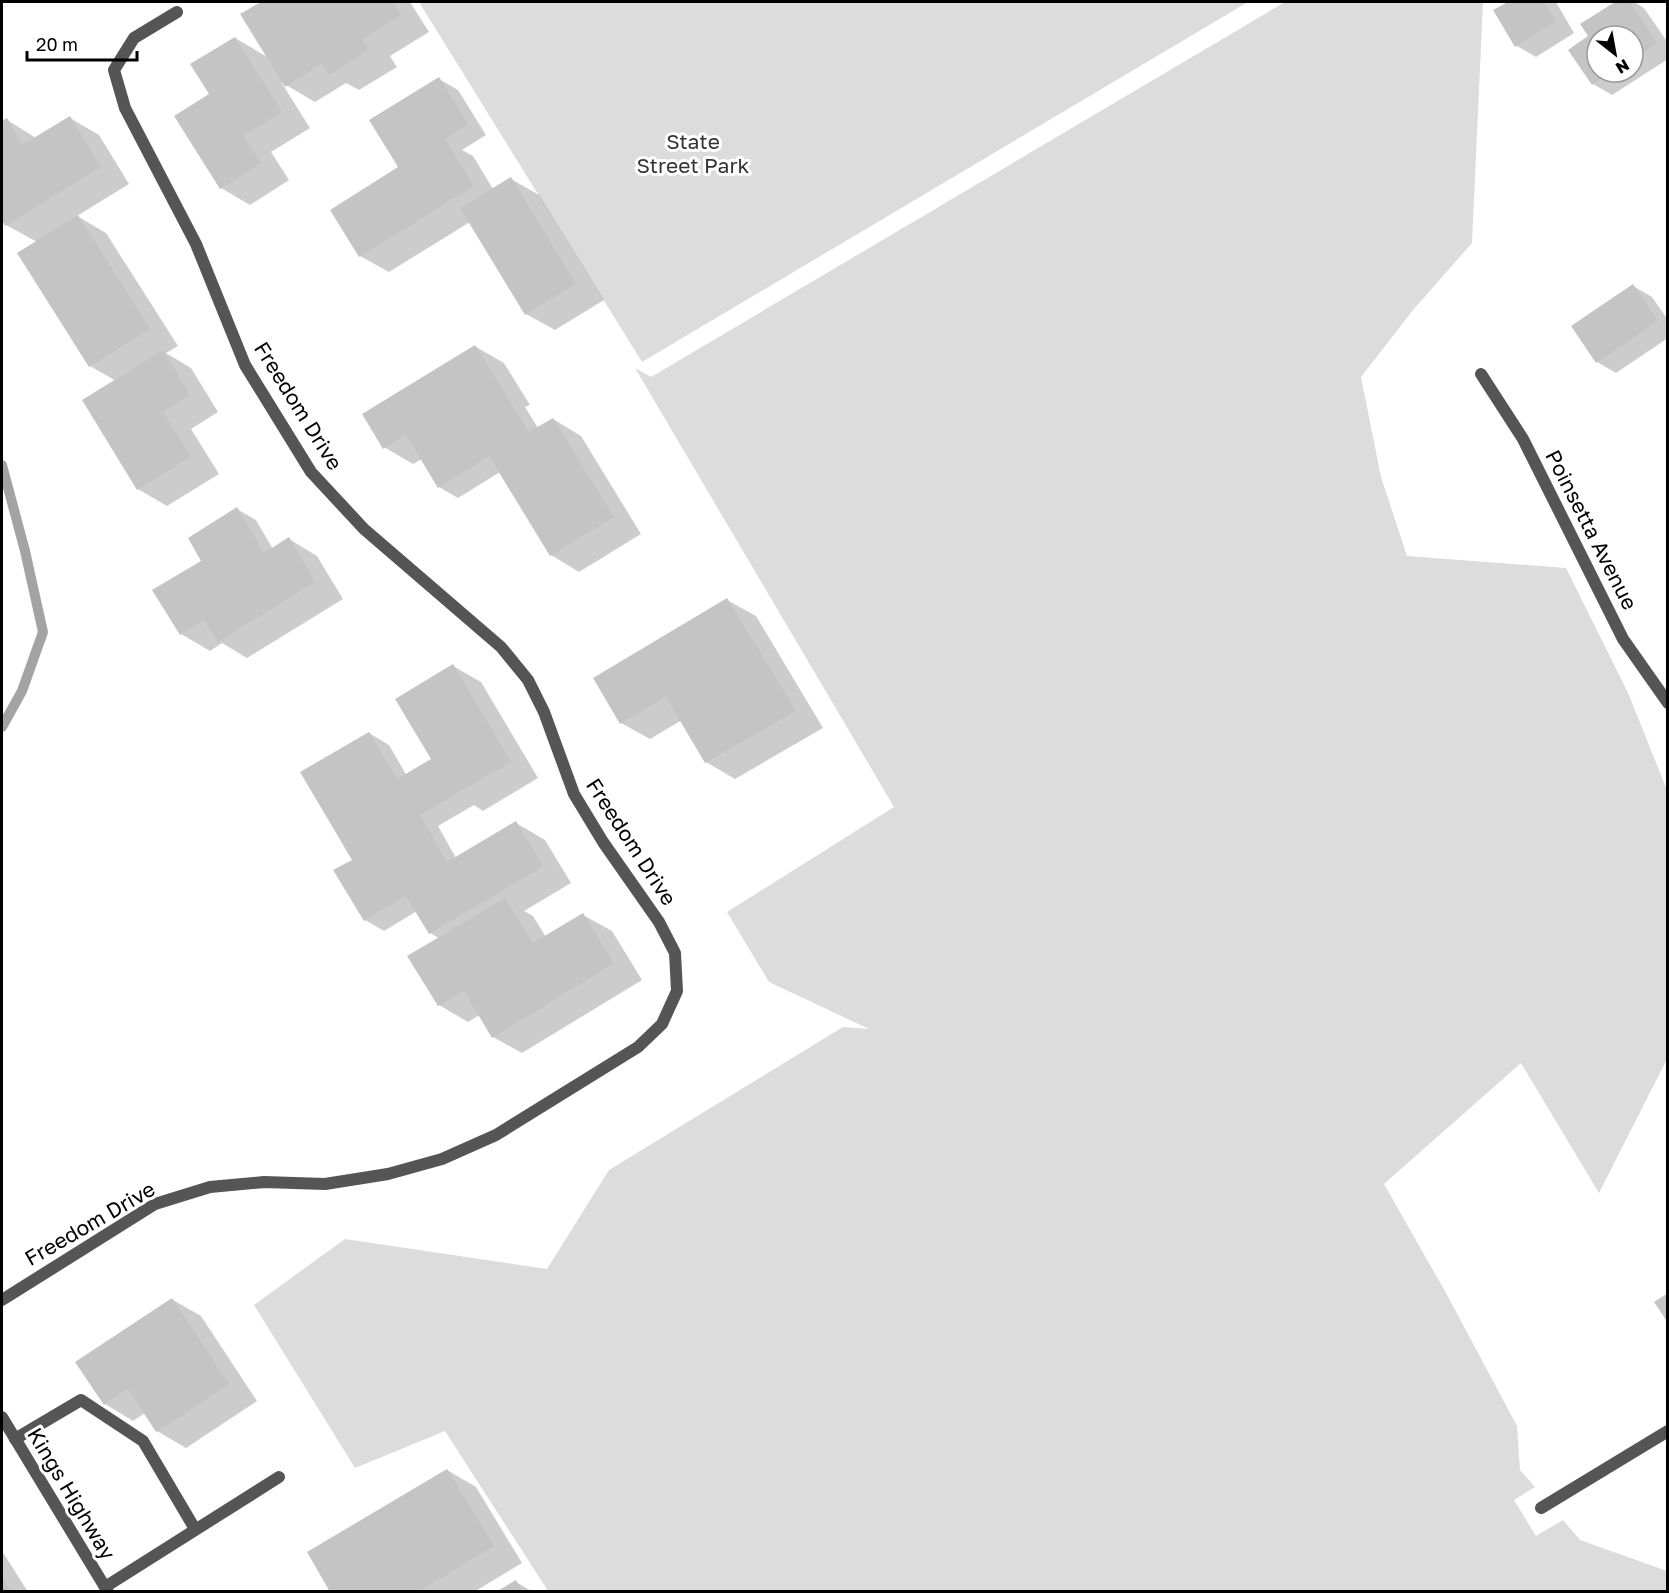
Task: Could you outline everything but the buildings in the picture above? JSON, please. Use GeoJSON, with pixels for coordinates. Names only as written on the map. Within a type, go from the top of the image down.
{"type":"FeatureCollection","features":[{"type":"Feature","properties":{"kind":"street","name":"Freedom Drive"},"geometry":{"type":"LineString","coordinates":[[2,1300],[155,1204],[210,1187],[264,1182],[325,1184],[388,1174],[442,1159],[464,1150],[496,1135],[638,1047],[662,1024],[677,991],[675,953],[659,922],[603,842],[574,794],[544,712],[528,680],[501,647],[364,529],[311,472],[245,365],[196,244],[125,108],[114,70],[134,38],[177,12]]}},
{"type":"Feature","properties":{"kind":"street","name":"Poinsetta Avenue"},"geometry":{"type":"LineString","coordinates":[[1481,374],[1523,439],[1623,639],[1668,703]]}},
{"type":"Feature","properties":{"kind":"street"},"geometry":{"type":"LineString","coordinates":[[15,1439],[81,1400],[142,1441],[195,1529]]}},
{"type":"Feature","properties":{"kind":"street","name":"Kings Highway"},"geometry":{"type":"LineString","coordinates":[[2,1417],[106,1589]]}},
{"type":"Feature","properties":{"kind":"street"},"geometry":{"type":"LineString","coordinates":[[1541,1508],[1668,1431]]}},
{"type":"Feature","properties":{"kind":"street"},"geometry":{"type":"LineString","coordinates":[[106,1589],[195,1529],[279,1477]]}},
{"type":"Feature","properties":{"kind":"green space","name":"State Street Park"},"geometry":{"type":"Polygon","coordinates":[[[419,2],[1248,2],[642,362],[419,2]]]}},
{"type":"Feature","properties":{"kind":"green space"},"geometry":{"type":"Polygon","coordinates":[[[1285,2],[1483,2],[1472,243],[1413,310],[1361,377],[1381,477],[1407,556],[1566,568],[1629,695],[1667,790],[1667,1059],[1599,1193],[1521,1063],[1384,1184],[1446,1293],[1517,1426],[1520,1470],[1535,1487],[1514,1500],[1536,1536],[1563,1520],[1580,1540],[1667,1571],[1667,1591],[548,1591],[445,1431],[355,1468],[254,1305],[345,1239],[547,1269],[609,1170],[843,1027],[869,1029],[769,982],[727,912],[894,807],[635,368],[651,377],[1285,2]]]}},
{"type":"Feature","properties":{"kind":"waterway"},"geometry":{"type":"LineString","coordinates":[[2,465],[25,551],[43,632],[22,691],[2,727]]}}]}
